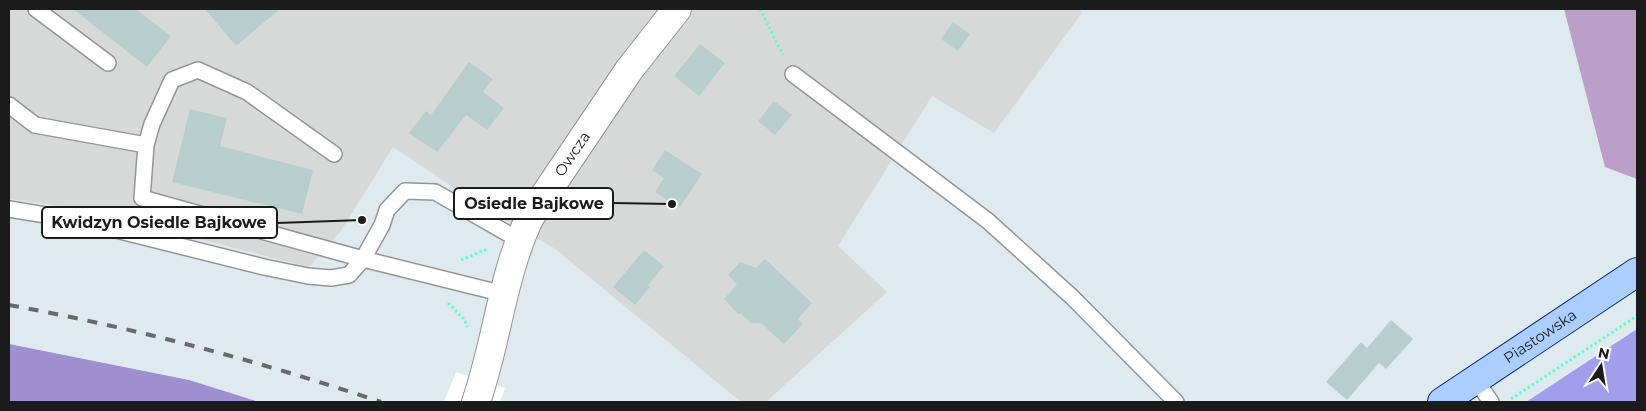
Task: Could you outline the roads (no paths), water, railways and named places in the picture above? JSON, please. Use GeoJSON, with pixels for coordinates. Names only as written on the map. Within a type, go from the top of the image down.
{"type":"FeatureCollection","features":[{"type":"Feature","properties":{"kind":"street","name":"Owcza"},"geometry":{"type":"LineString","coordinates":[[479,392],[519,240],[530,217],[628,70],[677,9]]}},
{"type":"Feature","properties":{"kind":"street","name":"Piastowska"},"geometry":{"type":"LineString","coordinates":[[1442,402],[1637,272]]}},
{"type":"Feature","properties":{"kind":"lane"},"geometry":{"type":"LineString","coordinates":[[36,9],[108,63]]}},
{"type":"Feature","properties":{"kind":"lane"},"geometry":{"type":"LineString","coordinates":[[334,154],[247,92],[198,70],[172,80],[152,124],[146,145],[142,198],[363,259],[504,294]]}},
{"type":"Feature","properties":{"kind":"lane"},"geometry":{"type":"LineString","coordinates":[[793,74],[988,221],[1072,297],[1176,402]]}},
{"type":"Feature","properties":{"kind":"lane"},"geometry":{"type":"LineString","coordinates":[[9,105],[35,125],[146,145]]}},
{"type":"Feature","properties":{"kind":"lane"},"geometry":{"type":"LineString","coordinates":[[9,209],[76,220],[264,267],[308,276],[331,278],[349,275],[363,259],[382,225],[387,210],[405,191],[436,192],[519,240]]}},
{"type":"Feature","properties":{"kind":"lane"},"geometry":{"type":"LineString","coordinates":[[1476,380],[1491,402]]}},
{"type":"Feature","properties":{"kind":"railway"},"geometry":{"type":"LineString","coordinates":[[9,305],[103,324],[243,359],[381,402]]}},
{"type":"Feature","properties":{"kind":"place","name":"Osiedle Bajkowe"},"geometry":{"type":"Point","coordinates":[672,204]}},
{"type":"Feature","properties":{"kind":"place","name":"Kwidzyn Osiedle Bajkowe"},"geometry":{"type":"Point","coordinates":[362,220]}}]}
